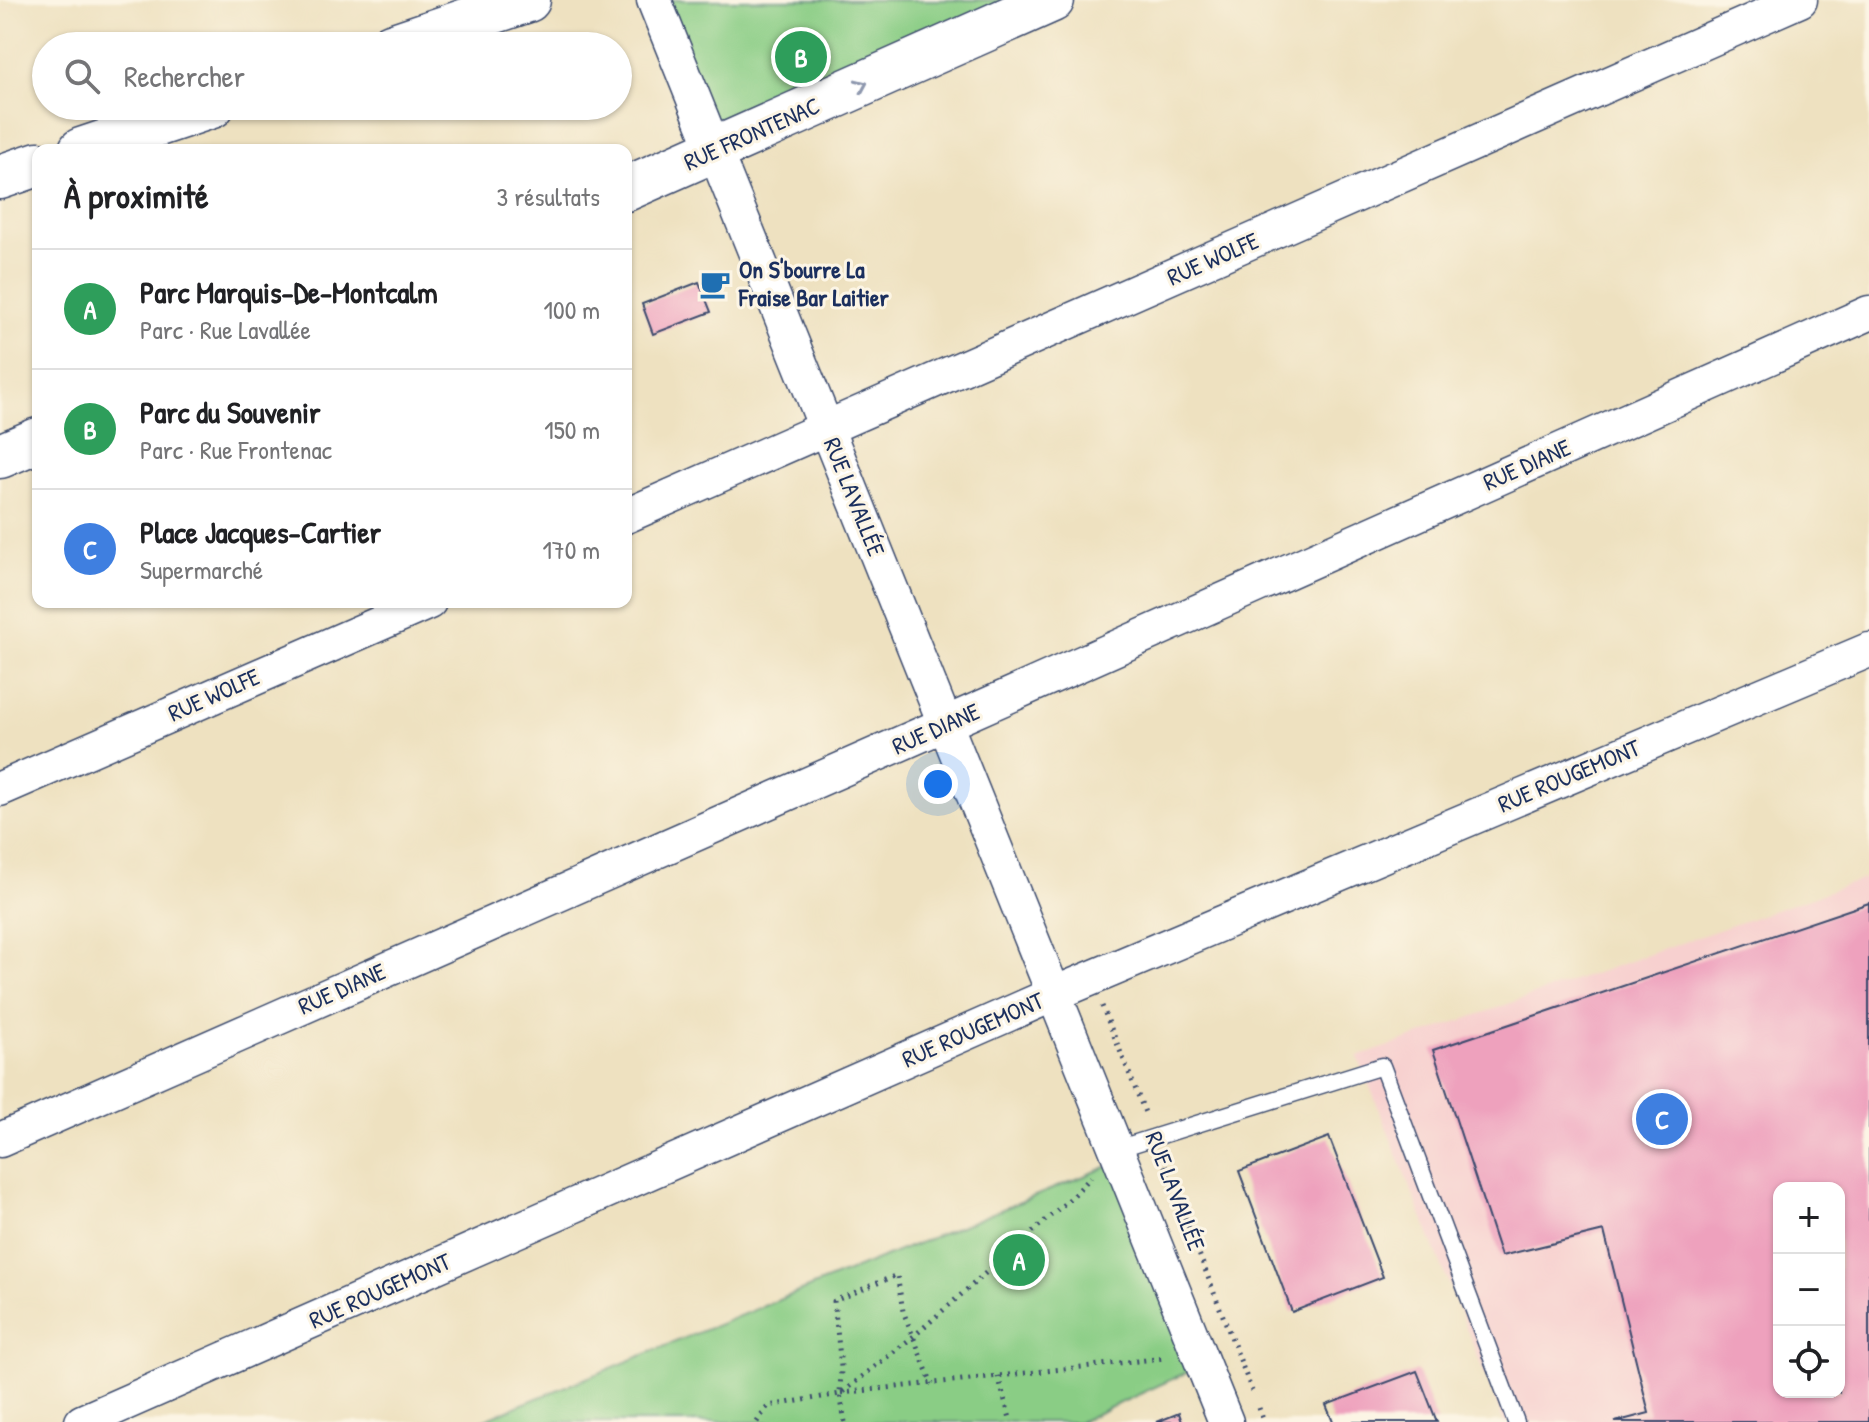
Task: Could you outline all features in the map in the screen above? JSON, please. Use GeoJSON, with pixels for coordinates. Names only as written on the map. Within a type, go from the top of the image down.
{"type":"FeatureCollection","features":[{"type":"Feature","properties":{"kind":"main road"},"geometry":{"type":"LineString","coordinates":[[433,32],[528,0]]}},
{"type":"Feature","properties":{"kind":"main road","name":"RUE FRONTENAC"},"geometry":{"type":"LineString","coordinates":[[632,186],[1052,0]]}},
{"type":"Feature","properties":{"kind":"main road"},"geometry":{"type":"LineString","coordinates":[[99,144],[170,120]]}},
{"type":"Feature","properties":{"kind":"main road"},"geometry":{"type":"LineString","coordinates":[[0,177],[32,166]]}},
{"type":"Feature","properties":{"kind":"main road"},"geometry":{"type":"LineString","coordinates":[[0,456],[32,443]]}},
{"type":"Feature","properties":{"kind":"street","name":"RUE LAVALLÉE"},"geometry":{"type":"LineString","coordinates":[[654,0],[1226,1422]]}},
{"type":"Feature","properties":{"kind":"street","name":"RUE WOLFE"},"geometry":{"type":"LineString","coordinates":[[632,513],[1800,0]]}},
{"type":"Feature","properties":{"kind":"street","name":"RUE DIANE"},"geometry":{"type":"LineString","coordinates":[[0,1140],[1869,313]]}},
{"type":"Feature","properties":{"kind":"street","name":"RUE WOLFE"},"geometry":{"type":"LineString","coordinates":[[0,789],[415,608]]}},
{"type":"Feature","properties":{"kind":"street","name":"RUE ROUGEMONT"},"geometry":{"type":"LineString","coordinates":[[82,1422],[1054,994],[1869,650]]}},
{"type":"Feature","properties":{"kind":"lane"},"geometry":{"type":"LineString","coordinates":[[1117,1149],[1382,1066],[1516,1422]]}},
{"type":"Feature","properties":{"kind":"path","name":"RUE LAVALLÉE"},"geometry":{"type":"LineString","coordinates":[[1054,994],[1103,1007],[1264,1422]]}},
{"type":"Feature","properties":{"kind":"path"},"geometry":{"type":"LineString","coordinates":[[840,1394],[914,1336],[1072,1197],[1117,1149]]}},
{"type":"Feature","properties":{"kind":"path"},"geometry":{"type":"LineString","coordinates":[[845,1422],[840,1394],[841,1367],[834,1301],[897,1275],[903,1311],[932,1384]]}},
{"type":"Feature","properties":{"kind":"path"},"geometry":{"type":"LineString","coordinates":[[757,1422],[768,1406],[840,1394],[1199,1355]]}},
{"type":"Feature","properties":{"kind":"path"},"geometry":{"type":"LineString","coordinates":[[998,1376],[1011,1422]]}},
{"type":"Feature","properties":{"kind":"shaded area"},"geometry":{"type":"Polygon","coordinates":[[[1869,877],[1869,1422],[1504,1422],[1358,1057],[1869,877]]]}},
{"type":"Feature","properties":{"kind":"green space"},"geometry":{"type":"Polygon","coordinates":[[[654,0],[1052,0],[715,151],[654,0]]]}},
{"type":"Feature","properties":{"kind":"green space"},"geometry":{"type":"Polygon","coordinates":[[[1121,1161],[1203,1365],[1079,1422],[478,1422],[1121,1161]]]}},
{"type":"Feature","properties":{"kind":"building"},"geometry":{"type":"Polygon","coordinates":[[[699,282],[711,312],[653,334],[642,304],[699,282]]]}},
{"type":"Feature","properties":{"kind":"building"},"geometry":{"type":"Polygon","coordinates":[[[1869,903],[1869,1422],[1615,1422],[1649,1413],[1604,1231],[1501,1256],[1433,1050],[1869,903]]]}},
{"type":"Feature","properties":{"kind":"building"},"geometry":{"type":"Polygon","coordinates":[[[1329,1137],[1383,1277],[1292,1312],[1239,1171],[1329,1137]]]}},
{"type":"Feature","properties":{"kind":"building"},"geometry":{"type":"Polygon","coordinates":[[[1417,1371],[1437,1422],[1333,1422],[1326,1405],[1417,1371]]]}},
{"type":"Feature","properties":{"kind":"building"},"geometry":{"type":"Polygon","coordinates":[[[1179,1413],[1182,1422],[1157,1422],[1179,1413]]]}},
{"type":"Feature","properties":{"kind":"place","name":"Parc du Souvenir"},"geometry":{"type":"Point","coordinates":[801,57]}},
{"type":"Feature","properties":{"kind":"place","name":"On S'bourre La Fraise Bar Laitier"},"geometry":{"type":"Point","coordinates":[715,284]}},
{"type":"Feature","properties":{"kind":"place","name":"Place Jacques-Cartier"},"geometry":{"type":"Point","coordinates":[1662,1119]}},
{"type":"Feature","properties":{"kind":"place","name":"Parc Marquis-De-Montcalm"},"geometry":{"type":"Point","coordinates":[1019,1260]}}]}
